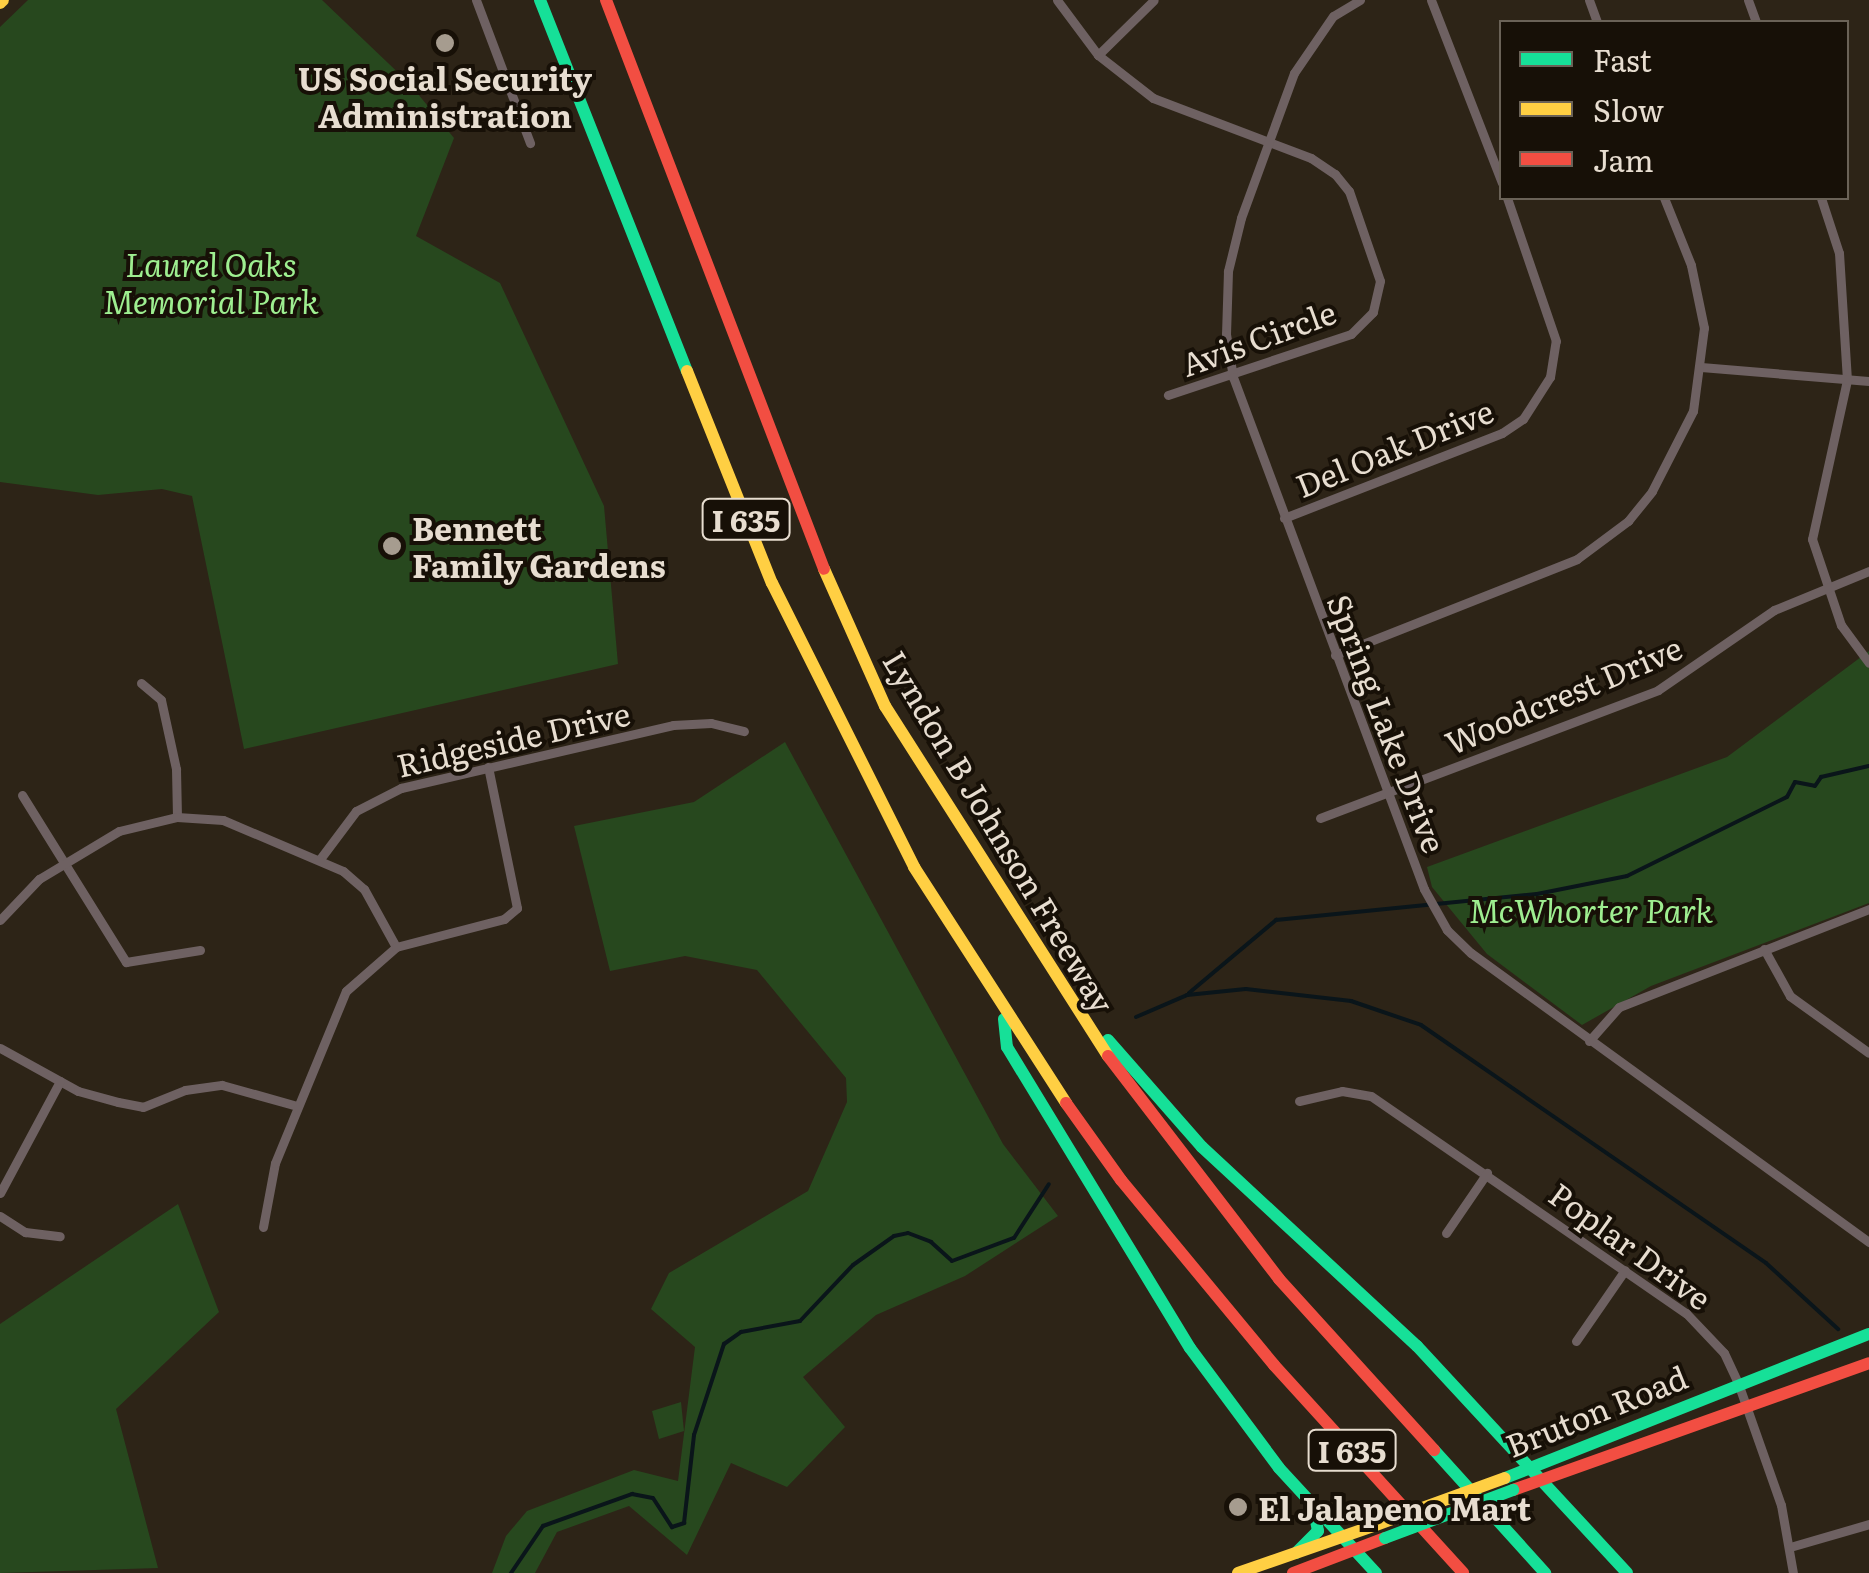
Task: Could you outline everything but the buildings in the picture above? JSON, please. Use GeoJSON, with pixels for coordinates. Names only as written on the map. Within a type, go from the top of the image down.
{"type":"FeatureCollection","features":[{"type":"Feature","properties":{"kind":"main road"},"geometry":{"type":"LineString","coordinates":[[532,0],[579,104]]}},
{"type":"Feature","properties":{"kind":"main road","name":"I 635"},"geometry":{"type":"LineString","coordinates":[[540,0],[803,653],[906,853],[1004,1014],[1171,1244],[1464,1573]]}},
{"type":"Feature","properties":{"kind":"main road","name":"Lyndon B Johnson Freeway"},"geometry":{"type":"LineString","coordinates":[[606,0],[819,564],[885,706],[1097,1044],[1178,1155],[1279,1278],[1545,1573]]}},
{"type":"Feature","properties":{"kind":"main road"},"geometry":{"type":"LineString","coordinates":[[994,881],[1104,1036],[1171,1116],[1360,1290],[1627,1573]]}},
{"type":"Feature","properties":{"kind":"main road"},"geometry":{"type":"LineString","coordinates":[[1004,1014],[1007,1047],[1122,1244],[1220,1392],[1376,1573]]}},
{"type":"Feature","properties":{"kind":"main road","name":"Bruton Road"},"geometry":{"type":"LineString","coordinates":[[1245,1572],[1531,1468],[1869,1334]]}},
{"type":"Feature","properties":{"kind":"main road","name":"Bruton Road"},"geometry":{"type":"LineString","coordinates":[[1293,1573],[1869,1362]]}},
{"type":"Feature","properties":{"kind":"main road"},"geometry":{"type":"LineString","coordinates":[[1296,1554],[1318,1531],[1313,1504]]}},
{"type":"Feature","properties":{"kind":"street"},"geometry":{"type":"LineString","coordinates":[[476,0],[530,144]]}},
{"type":"Feature","properties":{"kind":"street","name":"Avis Circle"},"geometry":{"type":"LineString","coordinates":[[1057,0],[1098,55],[1153,98],[1311,158],[1342,182],[1380,281],[1373,312],[1352,334],[1234,377],[1168,395]]}},
{"type":"Feature","properties":{"kind":"street"},"geometry":{"type":"LineString","coordinates":[[1098,55],[1154,0]]}},
{"type":"Feature","properties":{"kind":"street","name":"Spring Lake Drive"},"geometry":{"type":"LineString","coordinates":[[1360,0],[1333,16],[1312,44],[1267,143],[1228,271],[1234,377],[1424,889],[1440,920],[1471,953],[1869,1242]]}},
{"type":"Feature","properties":{"kind":"street"},"geometry":{"type":"LineString","coordinates":[[1431,0],[1499,175]]}},
{"type":"Feature","properties":{"kind":"street","name":"Del Oak Drive"},"geometry":{"type":"LineString","coordinates":[[1284,518],[1502,432],[1522,418],[1550,377],[1556,341],[1508,200]]}},
{"type":"Feature","properties":{"kind":"street"},"geometry":{"type":"LineString","coordinates":[[1336,655],[1577,560],[1628,520],[1676,454],[1701,367],[1704,328],[1691,266],[1665,200]]}},
{"type":"Feature","properties":{"kind":"street"},"geometry":{"type":"LineString","coordinates":[[1823,200],[1839,254],[1847,380],[1812,539],[1841,625],[1869,663]]}},
{"type":"Feature","properties":{"kind":"street"},"geometry":{"type":"LineString","coordinates":[[1701,367],[1869,381]]}},
{"type":"Feature","properties":{"kind":"street","name":"Woodcrest Drive"},"geometry":{"type":"LineString","coordinates":[[1320,818],[1658,690],[1774,610],[1869,571]]}},
{"type":"Feature","properties":{"kind":"street"},"geometry":{"type":"LineString","coordinates":[[142,683],[161,700],[176,769],[178,817]]}},
{"type":"Feature","properties":{"kind":"street","name":"Ridgeside Drive"},"geometry":{"type":"LineString","coordinates":[[320,859],[354,814],[380,796],[488,767],[672,726],[711,722],[744,731]]}},
{"type":"Feature","properties":{"kind":"street"},"geometry":{"type":"LineString","coordinates":[[263,1227],[268,1187],[297,1106],[346,991],[396,948],[504,919],[517,908],[488,767]]}},
{"type":"Feature","properties":{"kind":"street"},"geometry":{"type":"LineString","coordinates":[[22,795],[126,962],[200,950]]}},
{"type":"Feature","properties":{"kind":"street"},"geometry":{"type":"LineString","coordinates":[[0,920],[15,898],[63,862],[119,830],[178,817],[224,820],[320,859],[364,889],[396,948]]}},
{"type":"Feature","properties":{"kind":"street"},"geometry":{"type":"LineString","coordinates":[[1589,1041],[1619,1007],[1869,909]]}},
{"type":"Feature","properties":{"kind":"street"},"geometry":{"type":"LineString","coordinates":[[1764,950],[1790,996],[1869,1053]]}},
{"type":"Feature","properties":{"kind":"street"},"geometry":{"type":"LineString","coordinates":[[0,1048],[60,1082],[144,1107],[185,1090],[222,1085],[297,1106]]}},
{"type":"Feature","properties":{"kind":"street"},"geometry":{"type":"LineString","coordinates":[[0,1192],[60,1082]]}},
{"type":"Feature","properties":{"kind":"street","name":"Poplar Drive"},"geometry":{"type":"LineString","coordinates":[[1299,1101],[1342,1091],[1371,1096],[1625,1270],[1712,1338],[1738,1383],[1747,1408],[1790,1547],[1793,1573]]}},
{"type":"Feature","properties":{"kind":"street"},"geometry":{"type":"LineString","coordinates":[[1446,1234],[1487,1173]]}},
{"type":"Feature","properties":{"kind":"street"},"geometry":{"type":"LineString","coordinates":[[0,1216],[25,1232],[60,1236]]}},
{"type":"Feature","properties":{"kind":"street"},"geometry":{"type":"LineString","coordinates":[[1576,1341],[1625,1270]]}},
{"type":"Feature","properties":{"kind":"street"},"geometry":{"type":"LineString","coordinates":[[1790,1547],[1869,1524]]}},
{"type":"Feature","properties":{"kind":"green space","name":"Laurel Oaks Memorial Park"},"geometry":{"type":"Polygon","coordinates":[[[28,0],[322,0],[409,83],[454,138],[416,236],[500,283],[604,506],[618,664],[244,749],[192,496],[162,489],[98,495],[0,482],[0,27],[28,0]]]}},
{"type":"Feature","properties":{"kind":"green space","name":"McWhorter Park"},"geometry":{"type":"Polygon","coordinates":[[[1869,651],[1869,903],[1651,986],[1582,1025],[1487,954],[1432,887],[1427,867],[1727,757],[1869,651]]]}},
{"type":"Feature","properties":{"kind":"green space"},"geometry":{"type":"Polygon","coordinates":[[[785,742],[1003,1144],[1058,1216],[965,1276],[876,1315],[803,1377],[845,1427],[787,1487],[731,1463],[687,1555],[629,1506],[557,1532],[535,1573],[492,1573],[506,1536],[527,1511],[634,1470],[678,1481],[695,1347],[651,1309],[669,1273],[808,1191],[847,1102],[846,1078],[757,970],[685,956],[610,971],[574,826],[694,802],[785,742]]]}},
{"type":"Feature","properties":{"kind":"green space"},"geometry":{"type":"Polygon","coordinates":[[[178,1204],[219,1312],[116,1409],[158,1568],[0,1573],[0,1324],[178,1204]]]}},
{"type":"Feature","properties":{"kind":"green space"},"geometry":{"type":"Polygon","coordinates":[[[681,1402],[684,1431],[659,1439],[652,1411],[681,1402]]]}},
{"type":"Feature","properties":{"kind":"waterway"},"geometry":{"type":"LineString","coordinates":[[1189,993],[1276,920],[1537,894],[1627,876],[1787,797],[1795,782],[1815,786],[1821,777],[1869,766]]}},
{"type":"Feature","properties":{"kind":"waterway"},"geometry":{"type":"LineString","coordinates":[[1136,1017],[1187,995],[1246,989],[1351,1001],[1421,1025],[1766,1263],[1838,1329]]}},
{"type":"Feature","properties":{"kind":"waterway"},"geometry":{"type":"LineString","coordinates":[[511,1573],[543,1526],[632,1494],[653,1498],[672,1527],[684,1523],[694,1435],[724,1344],[741,1332],[800,1321],[853,1265],[894,1236],[908,1233],[931,1242],[952,1261],[1014,1238],[1049,1184]]}},
{"type":"Feature","properties":{"kind":"traffic: fast"},"geometry":{"type":"LineString","coordinates":[[540,0],[687,371]]}},
{"type":"Feature","properties":{"kind":"traffic: fast"},"geometry":{"type":"LineString","coordinates":[[1004,1019],[1007,1047],[1190,1348],[1279,1468],[1376,1573]]}},
{"type":"Feature","properties":{"kind":"traffic: fast"},"geometry":{"type":"LineString","coordinates":[[1108,1040],[1202,1147],[1417,1346],[1627,1573]]}},
{"type":"Feature","properties":{"kind":"traffic: fast"},"geometry":{"type":"LineString","coordinates":[[1505,1478],[1869,1334]]}},
{"type":"Feature","properties":{"kind":"traffic: fast"},"geometry":{"type":"LineString","coordinates":[[1434,1450],[1545,1573]]}},
{"type":"Feature","properties":{"kind":"traffic: fast"},"geometry":{"type":"LineString","coordinates":[[1385,1538],[1513,1490]]}},
{"type":"Feature","properties":{"kind":"traffic: fast"},"geometry":{"type":"LineString","coordinates":[[1296,1553],[1318,1531],[1313,1505]]}},
{"type":"Feature","properties":{"kind":"traffic: slow"},"geometry":{"type":"LineString","coordinates":[[0,3],[3,0]]}},
{"type":"Feature","properties":{"kind":"traffic: slow"},"geometry":{"type":"LineString","coordinates":[[687,371],[772,583],[914,867],[1066,1103]]}},
{"type":"Feature","properties":{"kind":"traffic: slow"},"geometry":{"type":"LineString","coordinates":[[824,569],[885,706],[1108,1056]]}},
{"type":"Feature","properties":{"kind":"traffic: slow"},"geometry":{"type":"LineString","coordinates":[[1373,1526],[1505,1478]]}},
{"type":"Feature","properties":{"kind":"traffic: slow"},"geometry":{"type":"LineString","coordinates":[[1238,1573],[1373,1526]]}},
{"type":"Feature","properties":{"kind":"traffic: jam"},"geometry":{"type":"LineString","coordinates":[[606,0],[824,569]]}},
{"type":"Feature","properties":{"kind":"traffic: jam"},"geometry":{"type":"LineString","coordinates":[[1108,1056],[1279,1279],[1434,1450]]}},
{"type":"Feature","properties":{"kind":"traffic: jam"},"geometry":{"type":"LineString","coordinates":[[1066,1103],[1121,1180],[1274,1365],[1463,1573]]}},
{"type":"Feature","properties":{"kind":"traffic: jam"},"geometry":{"type":"LineString","coordinates":[[1513,1490],[1869,1363]]}},
{"type":"Feature","properties":{"kind":"traffic: jam"},"geometry":{"type":"LineString","coordinates":[[1293,1573],[1385,1538]]}},
{"type":"Feature","properties":{"kind":"place","name":"US Social Security Administration"},"geometry":{"type":"Point","coordinates":[445,43]}},
{"type":"Feature","properties":{"kind":"place","name":"Bennett Family Gardens"},"geometry":{"type":"Point","coordinates":[392,546]}},
{"type":"Feature","properties":{"kind":"place","name":"El Jalapeno Mart"},"geometry":{"type":"Point","coordinates":[1238,1507]}}]}
